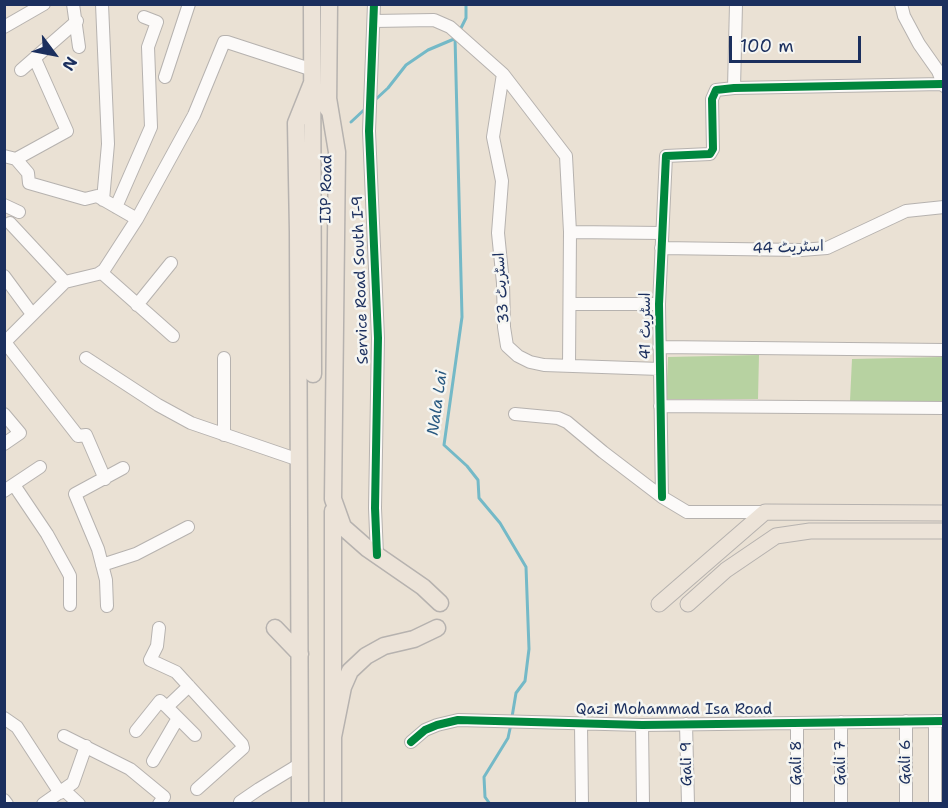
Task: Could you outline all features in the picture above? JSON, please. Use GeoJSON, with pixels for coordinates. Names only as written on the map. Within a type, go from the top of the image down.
{"type":"FeatureCollection","features":[{"type":"Feature","properties":{"kind":"highway","name":"IJP Road"},"geometry":{"type":"LineString","coordinates":[[312,4],[319,374],[329,4]]}},
{"type":"Feature","properties":{"kind":"highway"},"geometry":{"type":"LineString","coordinates":[[300,804],[296,123],[312,76]]}},
{"type":"Feature","properties":{"kind":"highway"},"geometry":{"type":"LineString","coordinates":[[328,98],[337,152],[333,499],[333,804]]}},
{"type":"Feature","properties":{"kind":"highway"},"geometry":{"type":"LineString","coordinates":[[333,499],[344,527],[368,549],[423,587],[440,603]]}},
{"type":"Feature","properties":{"kind":"highway"},"geometry":{"type":"LineString","coordinates":[[275,628],[300,654]]}},
{"type":"Feature","properties":{"kind":"highway"},"geometry":{"type":"LineString","coordinates":[[333,737],[343,687],[350,672],[366,656],[384,646],[414,639],[437,628]]}},
{"type":"Feature","properties":{"kind":"main road"},"geometry":{"type":"LineString","coordinates":[[659,604],[765,512],[944,513]]}},
{"type":"Feature","properties":{"kind":"main road"},"geometry":{"type":"LineString","coordinates":[[750,525],[776,536]]}},
{"type":"Feature","properties":{"kind":"main road"},"geometry":{"type":"LineString","coordinates":[[688,604],[726,570],[776,536],[810,531],[944,531]]}},
{"type":"Feature","properties":{"kind":"street"},"geometry":{"type":"LineString","coordinates":[[4,27],[44,4]]}},
{"type":"Feature","properties":{"kind":"street"},"geometry":{"type":"LineString","coordinates":[[73,4],[79,47]]}},
{"type":"Feature","properties":{"kind":"street"},"geometry":{"type":"LineString","coordinates":[[102,4],[108,144],[103,200]]}},
{"type":"Feature","properties":{"kind":"street"},"geometry":{"type":"LineString","coordinates":[[165,77],[189,4]]}},
{"type":"Feature","properties":{"kind":"street","name":"Service Road South I-9"},"geometry":{"type":"LineString","coordinates":[[374,4],[369,131],[378,338],[375,508],[377,555]]}},
{"type":"Feature","properties":{"kind":"street"},"geometry":{"type":"LineString","coordinates":[[736,4],[734,88],[943,85],[938,70],[919,44],[904,16],[902,4]]}},
{"type":"Feature","properties":{"kind":"street"},"geometry":{"type":"LineString","coordinates":[[116,207],[151,127],[148,47],[157,22],[144,17]]}},
{"type":"Feature","properties":{"kind":"street"},"geometry":{"type":"LineString","coordinates":[[374,21],[434,20],[450,27],[503,74],[566,156],[570,232],[569,366]]}},
{"type":"Feature","properties":{"kind":"street"},"geometry":{"type":"LineString","coordinates":[[21,70],[77,21]]}},
{"type":"Feature","properties":{"kind":"street"},"geometry":{"type":"LineString","coordinates":[[105,479],[86,435],[78,436],[5,342],[49,300],[64,282],[102,273],[136,219],[194,115],[224,42],[312,76]]}},
{"type":"Feature","properties":{"kind":"street"},"geometry":{"type":"LineString","coordinates":[[35,59],[67,130],[10,157],[28,173],[29,183],[86,199],[97,196],[136,219]]}},
{"type":"Feature","properties":{"kind":"street","name":"اسٹریٹ 33"},"geometry":{"type":"LineString","coordinates":[[503,74],[493,137],[502,181],[498,233],[507,346],[518,356],[544,365],[660,369]]}},
{"type":"Feature","properties":{"kind":"street","name":"اسٹریٹ 41"},"geometry":{"type":"LineString","coordinates":[[662,497],[659,304],[666,156],[710,154],[713,149],[713,94],[716,90],[734,88]]}},
{"type":"Feature","properties":{"kind":"street"},"geometry":{"type":"LineString","coordinates":[[4,205],[19,212]]}},
{"type":"Feature","properties":{"kind":"street","name":"اسٹریٹ 44"},"geometry":{"type":"LineString","coordinates":[[661,248],[801,250],[827,248],[906,211],[944,207]]}},
{"type":"Feature","properties":{"kind":"street"},"geometry":{"type":"LineString","coordinates":[[10,223],[64,282]]}},
{"type":"Feature","properties":{"kind":"street"},"geometry":{"type":"LineString","coordinates":[[570,232],[662,232]]}},
{"type":"Feature","properties":{"kind":"street"},"geometry":{"type":"LineString","coordinates":[[137,305],[171,263]]}},
{"type":"Feature","properties":{"kind":"street"},"geometry":{"type":"LineString","coordinates":[[102,273],[173,336]]}},
{"type":"Feature","properties":{"kind":"street"},"geometry":{"type":"LineString","coordinates":[[4,276],[32,314]]}},
{"type":"Feature","properties":{"kind":"street"},"geometry":{"type":"LineString","coordinates":[[570,304],[659,304]]}},
{"type":"Feature","properties":{"kind":"street"},"geometry":{"type":"LineString","coordinates":[[659,348],[944,350]]}},
{"type":"Feature","properties":{"kind":"street"},"geometry":{"type":"LineString","coordinates":[[224,357],[224,435]]}},
{"type":"Feature","properties":{"kind":"street"},"geometry":{"type":"LineString","coordinates":[[86,358],[158,405],[191,423],[299,460]]}},
{"type":"Feature","properties":{"kind":"street"},"geometry":{"type":"LineString","coordinates":[[660,406],[944,408]]}},
{"type":"Feature","properties":{"kind":"street"},"geometry":{"type":"LineString","coordinates":[[4,414],[20,434],[4,444]]}},
{"type":"Feature","properties":{"kind":"street"},"geometry":{"type":"LineString","coordinates":[[515,414],[558,418],[567,422],[662,497],[687,512],[765,512]]}},
{"type":"Feature","properties":{"kind":"street"},"geometry":{"type":"LineString","coordinates":[[40,468],[9,488],[46,534],[68,572],[70,605]]}},
{"type":"Feature","properties":{"kind":"street"},"geometry":{"type":"LineString","coordinates":[[107,606],[106,580],[98,549],[75,494],[123,468]]}},
{"type":"Feature","properties":{"kind":"street"},"geometry":{"type":"LineString","coordinates":[[102,565],[136,554],[188,527]]}},
{"type":"Feature","properties":{"kind":"street"},"geometry":{"type":"LineString","coordinates":[[159,628],[157,646],[150,660],[176,672],[242,744],[243,748],[197,789]]}},
{"type":"Feature","properties":{"kind":"street"},"geometry":{"type":"LineString","coordinates":[[167,707],[189,686]]}},
{"type":"Feature","properties":{"kind":"street"},"geometry":{"type":"LineString","coordinates":[[136,731],[160,701],[195,735]]}},
{"type":"Feature","properties":{"kind":"street"},"geometry":{"type":"LineString","coordinates":[[4,718],[17,728],[62,791],[79,804]]}},
{"type":"Feature","properties":{"kind":"street"},"geometry":{"type":"LineString","coordinates":[[153,761],[178,718]]}},
{"type":"Feature","properties":{"kind":"street","name":"Qazi Mohammad Isa Road"},"geometry":{"type":"LineString","coordinates":[[411,742],[425,730],[458,720],[580,725],[939,721]]}},
{"type":"Feature","properties":{"kind":"street","name":"Gali 6"},"geometry":{"type":"LineString","coordinates":[[906,721],[906,804]]}},
{"type":"Feature","properties":{"kind":"street"},"geometry":{"type":"LineString","coordinates":[[935,804],[939,721]]}},
{"type":"Feature","properties":{"kind":"street","name":"Gali 7"},"geometry":{"type":"LineString","coordinates":[[841,722],[841,804]]}},
{"type":"Feature","properties":{"kind":"street","name":"Gali 8"},"geometry":{"type":"LineString","coordinates":[[797,723],[797,804]]}},
{"type":"Feature","properties":{"kind":"street","name":"Gali 9"},"geometry":{"type":"LineString","coordinates":[[687,724],[688,804]]}},
{"type":"Feature","properties":{"kind":"street"},"geometry":{"type":"LineString","coordinates":[[580,725],[582,804]]}},
{"type":"Feature","properties":{"kind":"street"},"geometry":{"type":"LineString","coordinates":[[642,725],[643,804]]}},
{"type":"Feature","properties":{"kind":"street"},"geometry":{"type":"LineString","coordinates":[[64,736],[117,762],[138,776],[164,797],[159,804]]}},
{"type":"Feature","properties":{"kind":"street"},"geometry":{"type":"LineString","coordinates":[[43,804],[73,783],[86,746]]}},
{"type":"Feature","properties":{"kind":"street"},"geometry":{"type":"LineString","coordinates":[[240,802],[300,764]]}},
{"type":"Feature","properties":{"kind":"green space"},"geometry":{"type":"Polygon","coordinates":[[[759,355],[758,399],[666,399],[668,357],[759,355]]]}},
{"type":"Feature","properties":{"kind":"green space"},"geometry":{"type":"Polygon","coordinates":[[[943,357],[943,401],[850,401],[852,359],[943,357]]]}},
{"type":"Feature","properties":{"kind":"waterway","name":"Nala Lai"},"geometry":{"type":"LineString","coordinates":[[459,32],[466,18],[466,4]]}},
{"type":"Feature","properties":{"kind":"waterway","name":"Nala Lai"},"geometry":{"type":"LineString","coordinates":[[455,37],[462,317],[444,445],[467,466],[478,480],[479,498],[500,523],[526,567],[529,649],[525,681],[516,693],[512,717]]}},
{"type":"Feature","properties":{"kind":"waterway","name":"Nala Lai"},"geometry":{"type":"LineString","coordinates":[[375,100],[406,65],[428,50],[454,39]]}},
{"type":"Feature","properties":{"kind":"waterway","name":"Nala Lai"},"geometry":{"type":"LineString","coordinates":[[351,122],[365,109]]}},
{"type":"Feature","properties":{"kind":"waterway","name":"Nala Lai"},"geometry":{"type":"LineString","coordinates":[[490,804],[485,797],[484,777],[508,738],[511,724]]}},
{"type":"Feature","properties":{"kind":"cycle path"},"geometry":{"type":"LineString","coordinates":[[374,4],[369,131],[378,338],[375,508],[377,555]]}},
{"type":"Feature","properties":{"kind":"cycle path"},"geometry":{"type":"LineString","coordinates":[[662,497],[659,304],[666,156],[710,154],[713,149],[712,99],[716,90],[942,84]]}},
{"type":"Feature","properties":{"kind":"cycle path"},"geometry":{"type":"LineString","coordinates":[[411,742],[425,730],[458,720],[642,725],[944,721]]}}]}
